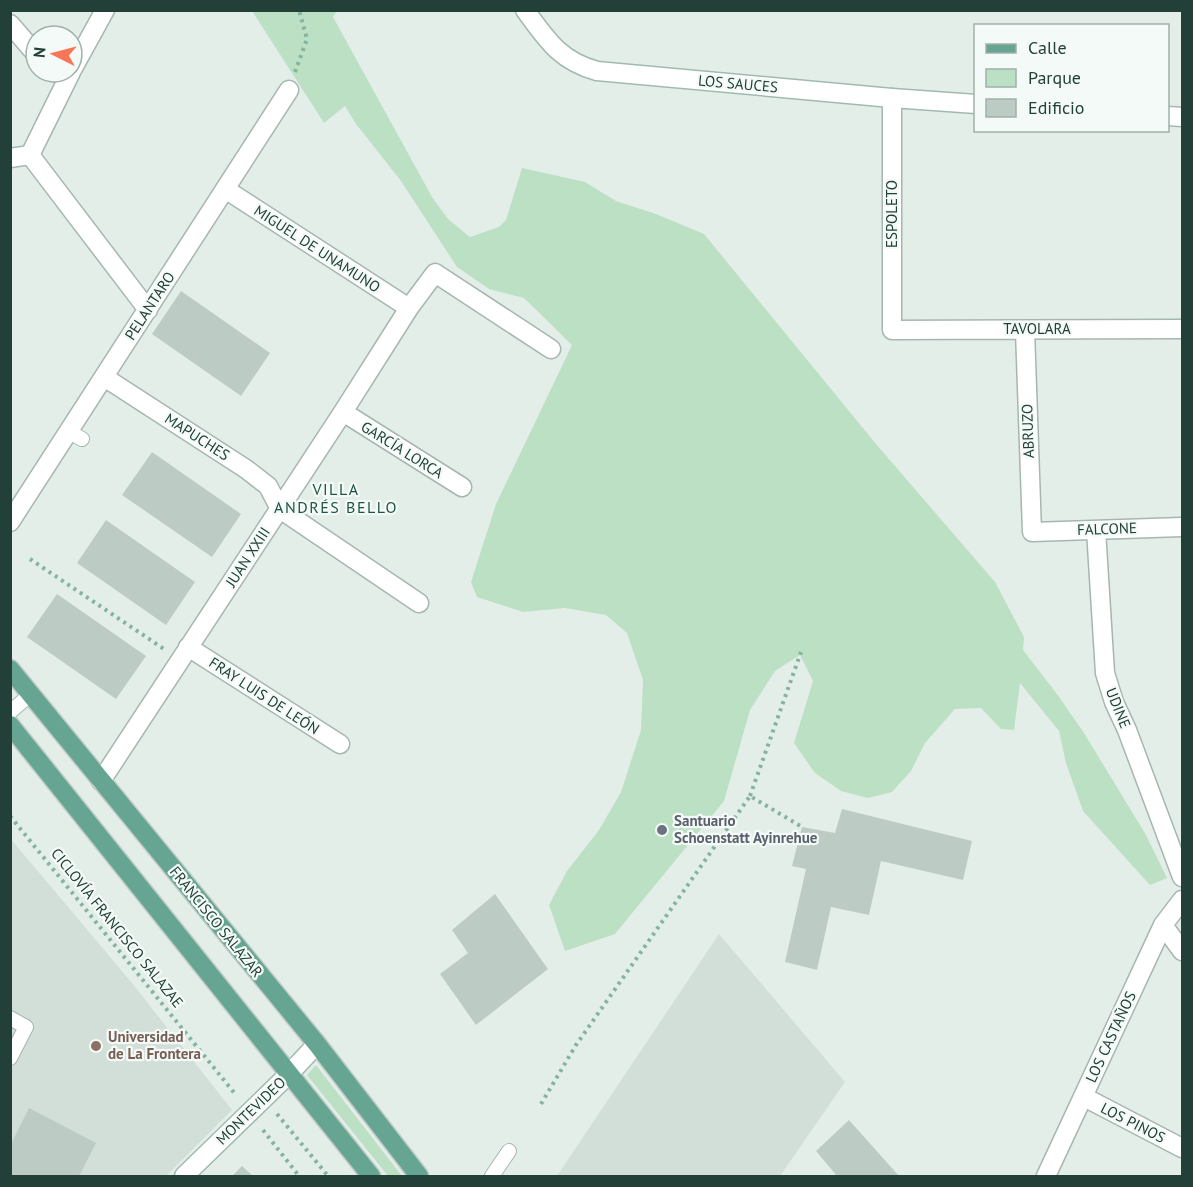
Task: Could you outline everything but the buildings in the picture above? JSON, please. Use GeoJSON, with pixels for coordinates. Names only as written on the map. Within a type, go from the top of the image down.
{"type":"FeatureCollection","features":[{"type":"Feature","properties":{"kind":"main road","name":"FRANCISCO SALAZAR"},"geometry":{"type":"LineString","coordinates":[[10,669],[317,1044],[419,1176]]}},
{"type":"Feature","properties":{"kind":"main road"},"geometry":{"type":"LineString","coordinates":[[10,725],[371,1176]]}},
{"type":"Feature","properties":{"kind":"street"},"geometry":{"type":"LineString","coordinates":[[84,48],[105,10]]}},
{"type":"Feature","properties":{"kind":"street","name":"LOS SAUCES"},"geometry":{"type":"LineString","coordinates":[[525,10],[558,52],[576,64],[597,71],[974,104]]}},
{"type":"Feature","properties":{"kind":"street"},"geometry":{"type":"LineString","coordinates":[[10,24],[24,40]]}},
{"type":"Feature","properties":{"kind":"street"},"geometry":{"type":"LineString","coordinates":[[30,155],[65,84]]}},
{"type":"Feature","properties":{"kind":"street","name":"PELANTARO"},"geometry":{"type":"LineString","coordinates":[[10,522],[75,436],[104,377],[289,90]]}},
{"type":"Feature","properties":{"kind":"street","name":"ESPOLETO"},"geometry":{"type":"LineString","coordinates":[[892,98],[892,330]]}},
{"type":"Feature","properties":{"kind":"street"},"geometry":{"type":"LineString","coordinates":[[10,158],[30,155]]}},
{"type":"Feature","properties":{"kind":"street"},"geometry":{"type":"LineString","coordinates":[[30,155],[148,309]]}},
{"type":"Feature","properties":{"kind":"street","name":"MIGUEL DE UNAMUNO"},"geometry":{"type":"LineString","coordinates":[[225,189],[409,308]]}},
{"type":"Feature","properties":{"kind":"street","name":"JUAN XXIII"},"geometry":{"type":"LineString","coordinates":[[100,781],[409,308],[435,273],[551,349]]}},
{"type":"Feature","properties":{"kind":"street","name":"TAVOLARA"},"geometry":{"type":"LineString","coordinates":[[892,330],[1182,329]]}},
{"type":"Feature","properties":{"kind":"street","name":"ABRUZO"},"geometry":{"type":"LineString","coordinates":[[1024,330],[1032,531]]}},
{"type":"Feature","properties":{"kind":"street","name":"MAPUCHES"},"geometry":{"type":"LineString","coordinates":[[104,377],[246,469],[268,486],[279,509]]}},
{"type":"Feature","properties":{"kind":"street","name":"GARCÍA LORCA"},"geometry":{"type":"LineString","coordinates":[[343,412],[462,487]]}},
{"type":"Feature","properties":{"kind":"street"},"geometry":{"type":"LineString","coordinates":[[279,509],[419,603]]}},
{"type":"Feature","properties":{"kind":"street","name":"FALCONE"},"geometry":{"type":"LineString","coordinates":[[1032,531],[1182,527]]}},
{"type":"Feature","properties":{"kind":"street","name":"UDINE"},"geometry":{"type":"LineString","coordinates":[[1096,530],[1105,673],[1114,702],[1127,730],[1182,877]]}},
{"type":"Feature","properties":{"kind":"street","name":"FRAY LUIS DE LEÓN"},"geometry":{"type":"LineString","coordinates":[[189,647],[340,744]]}},
{"type":"Feature","properties":{"kind":"street","name":"LOS CASTAÑOS"},"geometry":{"type":"LineString","coordinates":[[1046,1176],[1163,925],[1182,900]]}},
{"type":"Feature","properties":{"kind":"street"},"geometry":{"type":"LineString","coordinates":[[1163,925],[1182,951]]}},
{"type":"Feature","properties":{"kind":"street","name":"MONTEVIDEO"},"geometry":{"type":"LineString","coordinates":[[184,1176],[317,1044]]}},
{"type":"Feature","properties":{"kind":"street","name":"LOS PINOS"},"geometry":{"type":"LineString","coordinates":[[1084,1097],[1182,1148]]}},
{"type":"Feature","properties":{"kind":"lane"},"geometry":{"type":"LineString","coordinates":[[10,711],[31,694]]}},
{"type":"Feature","properties":{"kind":"lane"},"geometry":{"type":"LineString","coordinates":[[10,1018],[26,1027],[10,1058]]}},
{"type":"Feature","properties":{"kind":"lane"},"geometry":{"type":"LineString","coordinates":[[492,1176],[509,1151]]}},
{"type":"Feature","properties":{"kind":"path"},"geometry":{"type":"LineString","coordinates":[[289,90],[307,39],[299,10]]}},
{"type":"Feature","properties":{"kind":"path"},"geometry":{"type":"LineString","coordinates":[[30,560],[167,651]]}},
{"type":"Feature","properties":{"kind":"path"},"geometry":{"type":"LineString","coordinates":[[541,1104],[576,1045],[750,796],[801,652]]}},
{"type":"Feature","properties":{"kind":"path"},"geometry":{"type":"LineString","coordinates":[[750,796],[802,826]]}},
{"type":"Feature","properties":{"kind":"path","name":"CICLOVÍA FRANCISCO SALAZAE"},"geometry":{"type":"LineString","coordinates":[[10,816],[250,1112],[299,1176]]}},
{"type":"Feature","properties":{"kind":"path"},"geometry":{"type":"LineString","coordinates":[[264,1098],[328,1176]]}},
{"type":"Feature","properties":{"kind":"shaded area","name":"Universidad de La Frontera"},"geometry":{"type":"Polygon","coordinates":[[[10,838],[132,983],[232,1110],[166,1176],[11,1176],[10,838]]]}},
{"type":"Feature","properties":{"kind":"shaded area"},"geometry":{"type":"Polygon","coordinates":[[[719,934],[845,1082],[780,1176],[557,1176],[719,934]]]}},
{"type":"Feature","properties":{"kind":"green space"},"geometry":{"type":"Polygon","coordinates":[[[252,11],[337,11],[333,17],[432,197],[448,219],[470,237],[499,227],[506,220],[522,168],[585,182],[616,201],[656,214],[704,234],[876,444],[995,582],[1024,637],[1023,650],[1084,733],[1146,835],[1167,878],[1150,885],[1083,811],[1066,763],[1059,731],[1020,683],[1014,730],[1001,729],[981,708],[955,709],[925,743],[911,771],[892,792],[868,798],[841,791],[815,773],[794,743],[813,681],[800,655],[775,671],[750,710],[724,801],[615,934],[565,951],[549,905],[567,871],[599,830],[621,792],[641,730],[643,680],[627,633],[606,615],[565,608],[523,612],[477,597],[471,582],[496,504],[572,345],[524,298],[489,289],[457,267],[401,181],[356,124],[345,106],[324,123],[252,11]]]}},
{"type":"Feature","properties":{"kind":"green space"},"geometry":{"type":"Polygon","coordinates":[[[316,1065],[402,1176],[388,1176],[307,1075],[316,1065]]]}},
{"type":"Feature","properties":{"kind":"place","name":"Santuario Schoenstatt Ayinrehue"},"geometry":{"type":"Point","coordinates":[662,830]}},
{"type":"Feature","properties":{"kind":"place","name":"Universidad de La Frontera"},"geometry":{"type":"Point","coordinates":[96,1046]}},
{"type":"Feature","properties":{"kind":"district","name":"VILLA ANDRÉS BELLO"},"geometry":{"type":"Point","coordinates":[336,498]}}]}
